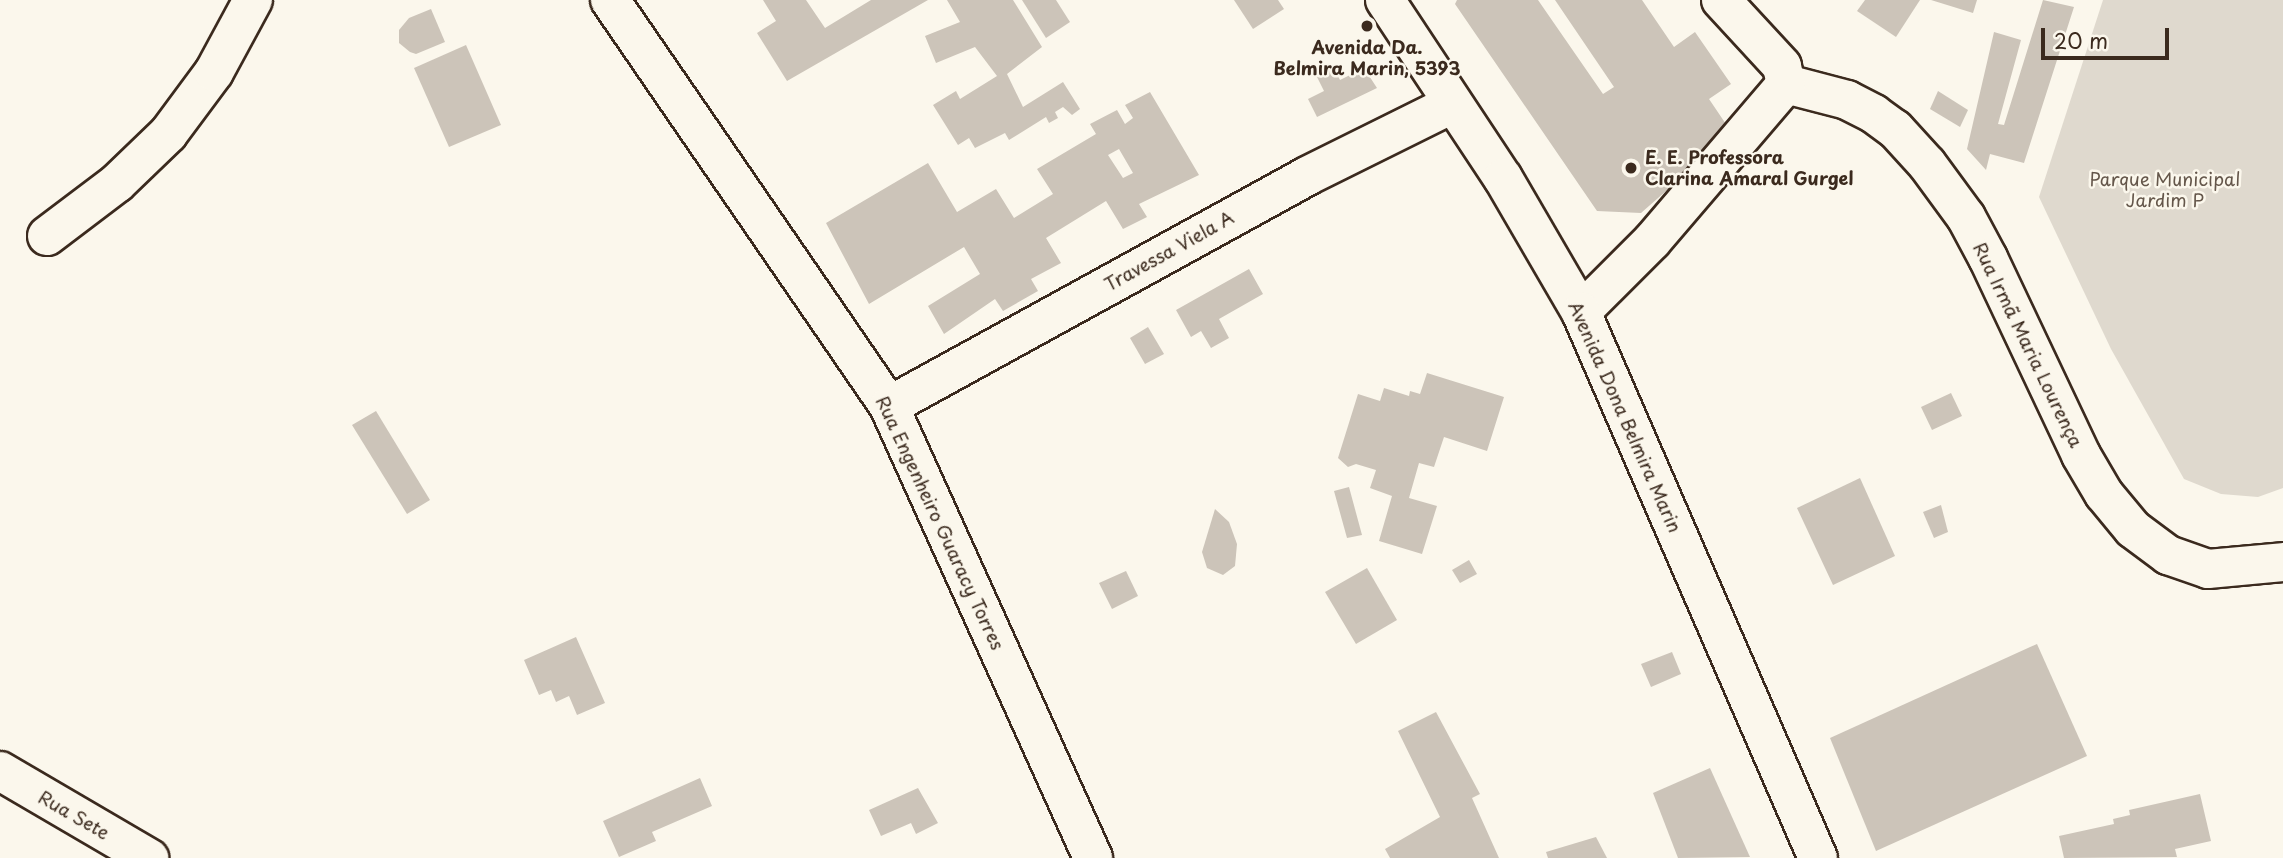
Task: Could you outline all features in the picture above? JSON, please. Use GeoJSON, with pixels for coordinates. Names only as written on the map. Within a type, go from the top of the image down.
{"type":"FeatureCollection","features":[{"type":"Feature","properties":{"kind":"street"},"geometry":{"type":"LineString","coordinates":[[47,236],[117,183],[168,134],[214,72],[253,0]]}},
{"type":"Feature","properties":{"kind":"street","name":"Rua Engenheiro Guaracy Torres"},"geometry":{"type":"LineString","coordinates":[[610,0],[889,405],[1093,858]]}},
{"type":"Feature","properties":{"kind":"street","name":"Avenida Dona Belmira Marin"},"geometry":{"type":"LineString","coordinates":[[1385,0],[1503,178],[1581,312],[1818,858]]}},
{"type":"Feature","properties":{"kind":"street"},"geometry":{"type":"LineString","coordinates":[[1581,312],[1645,249],[1786,84],[1776,60],[1721,0]]}},
{"type":"Feature","properties":{"kind":"street","name":"Rua Irmã Maria Lourença"},"geometry":{"type":"LineString","coordinates":[[1786,84],[1847,100],[1874,114],[1895,129],[1927,164],[1966,218],[1988,258],[2081,455],[2104,494],[2133,529],[2168,555],[2208,569],[2259,568],[2283,562]]}},
{"type":"Feature","properties":{"kind":"street","name":"Travessa Viela A"},"geometry":{"type":"LineString","coordinates":[[889,405],[1307,176],[1452,104]]}},
{"type":"Feature","properties":{"kind":"street","name":"Rua Sete"},"geometry":{"type":"LineString","coordinates":[[0,771],[149,858]]}},
{"type":"Feature","properties":{"kind":"green space","name":"Parque Municipal Jardim P"},"geometry":{"type":"Polygon","coordinates":[[[2103,0],[2283,0],[2283,488],[2258,497],[2221,494],[2184,479],[2111,349],[2039,197],[2103,0]]]}},
{"type":"Feature","properties":{"kind":"building"},"geometry":{"type":"Polygon","coordinates":[[[763,0],[806,0],[825,28],[871,0],[928,0],[787,81],[757,33],[776,21],[763,0]]]}},
{"type":"Feature","properties":{"kind":"building"},"geometry":{"type":"Polygon","coordinates":[[[947,0],[1013,0],[1042,47],[1007,74],[1023,107],[1063,82],[1080,109],[1072,115],[1063,107],[1055,112],[1058,118],[1049,123],[1046,117],[1009,140],[1005,133],[975,148],[969,138],[958,145],[933,105],[956,91],[960,99],[997,76],[975,47],[936,63],[925,36],[960,22],[947,0]]]}},
{"type":"Feature","properties":{"kind":"building"},"geometry":{"type":"Polygon","coordinates":[[[1022,0],[1056,0],[1070,22],[1046,38],[1022,0]]]}},
{"type":"Feature","properties":{"kind":"building"},"geometry":{"type":"Polygon","coordinates":[[[1234,0],[1278,0],[1284,9],[1253,29],[1234,0]]]}},
{"type":"Feature","properties":{"kind":"building","name":"E. E. Professora Clarina Amaral Gurgel"},"geometry":{"type":"Polygon","coordinates":[[[1457,0],[1538,0],[1603,94],[1614,87],[1555,0],[1642,0],[1674,47],[1695,32],[1731,84],[1709,99],[1732,133],[1641,213],[1597,211],[1455,4],[1457,0]]]}},
{"type":"Feature","properties":{"kind":"building"},"geometry":{"type":"Polygon","coordinates":[[[1865,0],[1920,0],[1896,37],[1857,11],[1865,0]]]}},
{"type":"Feature","properties":{"kind":"building"},"geometry":{"type":"Polygon","coordinates":[[[1931,0],[1977,0],[1973,13],[1931,0]]]}},
{"type":"Feature","properties":{"kind":"building"},"geometry":{"type":"Polygon","coordinates":[[[2043,0],[2074,7],[2024,163],[1990,154],[1986,170],[1967,149],[1994,32],[2021,40],[1998,124],[2004,125],[2043,0]]]}},
{"type":"Feature","properties":{"kind":"building"},"geometry":{"type":"Polygon","coordinates":[[[431,9],[445,42],[416,54],[410,52],[399,43],[399,30],[409,18],[431,9]]]}},
{"type":"Feature","properties":{"kind":"building"},"geometry":{"type":"Polygon","coordinates":[[[466,45],[501,125],[449,147],[414,68],[466,45]]]}},
{"type":"Feature","properties":{"kind":"building"},"geometry":{"type":"Polygon","coordinates":[[[1332,64],[1340,80],[1364,68],[1377,88],[1317,117],[1308,99],[1324,91],[1315,73],[1332,64]]]}},
{"type":"Feature","properties":{"kind":"building"},"geometry":{"type":"Polygon","coordinates":[[[1938,91],[1968,110],[1960,127],[1930,109],[1938,91]]]}},
{"type":"Feature","properties":{"kind":"building"},"geometry":{"type":"Polygon","coordinates":[[[1150,92],[1199,175],[1139,204],[1147,217],[1123,229],[1106,201],[1046,238],[1061,263],[1031,279],[1038,291],[1003,311],[995,299],[944,334],[928,306],[980,274],[964,247],[869,304],[826,223],[928,163],[957,212],[996,189],[1014,218],[1053,194],[1037,169],[1096,134],[1090,124],[1117,110],[1125,124],[1133,118],[1125,105],[1150,92]],[[1119,149],[1108,155],[1123,178],[1133,173],[1119,149]]]}},
{"type":"Feature","properties":{"kind":"building"},"geometry":{"type":"Polygon","coordinates":[[[1249,269],[1263,294],[1219,319],[1229,338],[1211,348],[1201,331],[1191,337],[1176,310],[1249,269]]]}},
{"type":"Feature","properties":{"kind":"building"},"geometry":{"type":"Polygon","coordinates":[[[1148,327],[1164,354],[1145,364],[1130,338],[1148,327]]]}},
{"type":"Feature","properties":{"kind":"building"},"geometry":{"type":"Polygon","coordinates":[[[1427,373],[1504,397],[1487,451],[1444,437],[1434,467],[1419,463],[1409,498],[1437,506],[1422,554],[1379,541],[1392,496],[1370,488],[1376,470],[1356,464],[1348,467],[1338,458],[1358,394],[1380,401],[1384,388],[1409,396],[1410,391],[1420,394],[1427,373]]]}},
{"type":"Feature","properties":{"kind":"building"},"geometry":{"type":"Polygon","coordinates":[[[1951,393],[1962,416],[1932,430],[1921,407],[1951,393]]]}},
{"type":"Feature","properties":{"kind":"building"},"geometry":{"type":"Polygon","coordinates":[[[376,411],[430,500],[407,514],[352,425],[376,411]]]}},
{"type":"Feature","properties":{"kind":"building"},"geometry":{"type":"Polygon","coordinates":[[[1860,478],[1895,556],[1833,585],[1797,508],[1860,478]]]}},
{"type":"Feature","properties":{"kind":"building"},"geometry":{"type":"Polygon","coordinates":[[[1349,487],[1362,535],[1347,538],[1334,491],[1349,487]]]}},
{"type":"Feature","properties":{"kind":"building"},"geometry":{"type":"Polygon","coordinates":[[[1941,505],[1948,532],[1934,538],[1923,512],[1941,505]]]}},
{"type":"Feature","properties":{"kind":"building"},"geometry":{"type":"Polygon","coordinates":[[[1215,509],[1229,522],[1237,544],[1235,566],[1223,575],[1207,568],[1202,552],[1215,509]]]}},
{"type":"Feature","properties":{"kind":"building"},"geometry":{"type":"Polygon","coordinates":[[[1469,560],[1477,574],[1460,583],[1452,570],[1469,560]]]}},
{"type":"Feature","properties":{"kind":"building"},"geometry":{"type":"Polygon","coordinates":[[[1367,568],[1397,620],[1356,644],[1325,592],[1367,568]]]}},
{"type":"Feature","properties":{"kind":"building"},"geometry":{"type":"Polygon","coordinates":[[[1126,571],[1138,596],[1112,609],[1099,583],[1126,571]]]}},
{"type":"Feature","properties":{"kind":"building"},"geometry":{"type":"Polygon","coordinates":[[[576,637],[605,703],[577,715],[569,696],[556,702],[551,690],[539,695],[524,660],[576,637]]]}},
{"type":"Feature","properties":{"kind":"building"},"geometry":{"type":"Polygon","coordinates":[[[2037,644],[2087,756],[1876,851],[1830,738],[2037,644]]]}},
{"type":"Feature","properties":{"kind":"building"},"geometry":{"type":"Polygon","coordinates":[[[1672,652],[1681,674],[1651,687],[1641,664],[1672,652]]]}},
{"type":"Feature","properties":{"kind":"building"},"geometry":{"type":"Polygon","coordinates":[[[1436,712],[1480,794],[1472,798],[1499,858],[1390,858],[1385,849],[1440,817],[1398,731],[1436,712]]]}},
{"type":"Feature","properties":{"kind":"building"},"geometry":{"type":"Polygon","coordinates":[[[1710,768],[1750,857],[1678,858],[1653,793],[1710,768]]]}},
{"type":"Feature","properties":{"kind":"building"},"geometry":{"type":"Polygon","coordinates":[[[700,778],[712,806],[652,832],[656,841],[619,857],[603,821],[700,778]]]}},
{"type":"Feature","properties":{"kind":"building"},"geometry":{"type":"Polygon","coordinates":[[[918,788],[938,823],[916,834],[911,823],[881,836],[869,810],[918,788]]]}},
{"type":"Feature","properties":{"kind":"building"},"geometry":{"type":"Polygon","coordinates":[[[2200,794],[2211,841],[2175,849],[2177,857],[2064,858],[2059,836],[2114,824],[2113,819],[2130,815],[2129,810],[2200,794]]]}},
{"type":"Feature","properties":{"kind":"building"},"geometry":{"type":"Polygon","coordinates":[[[1596,837],[1607,858],[1548,858],[1546,852],[1596,837]]]}},
{"type":"Feature","properties":{"kind":"place","name":"Avenida Da. Belmira Marin, 5393"},"geometry":{"type":"Point","coordinates":[1367,26]}},
{"type":"Feature","properties":{"kind":"place","name":"E. E. Professora Clarina Amaral Gurgel"},"geometry":{"type":"Point","coordinates":[1631,168]}}]}
